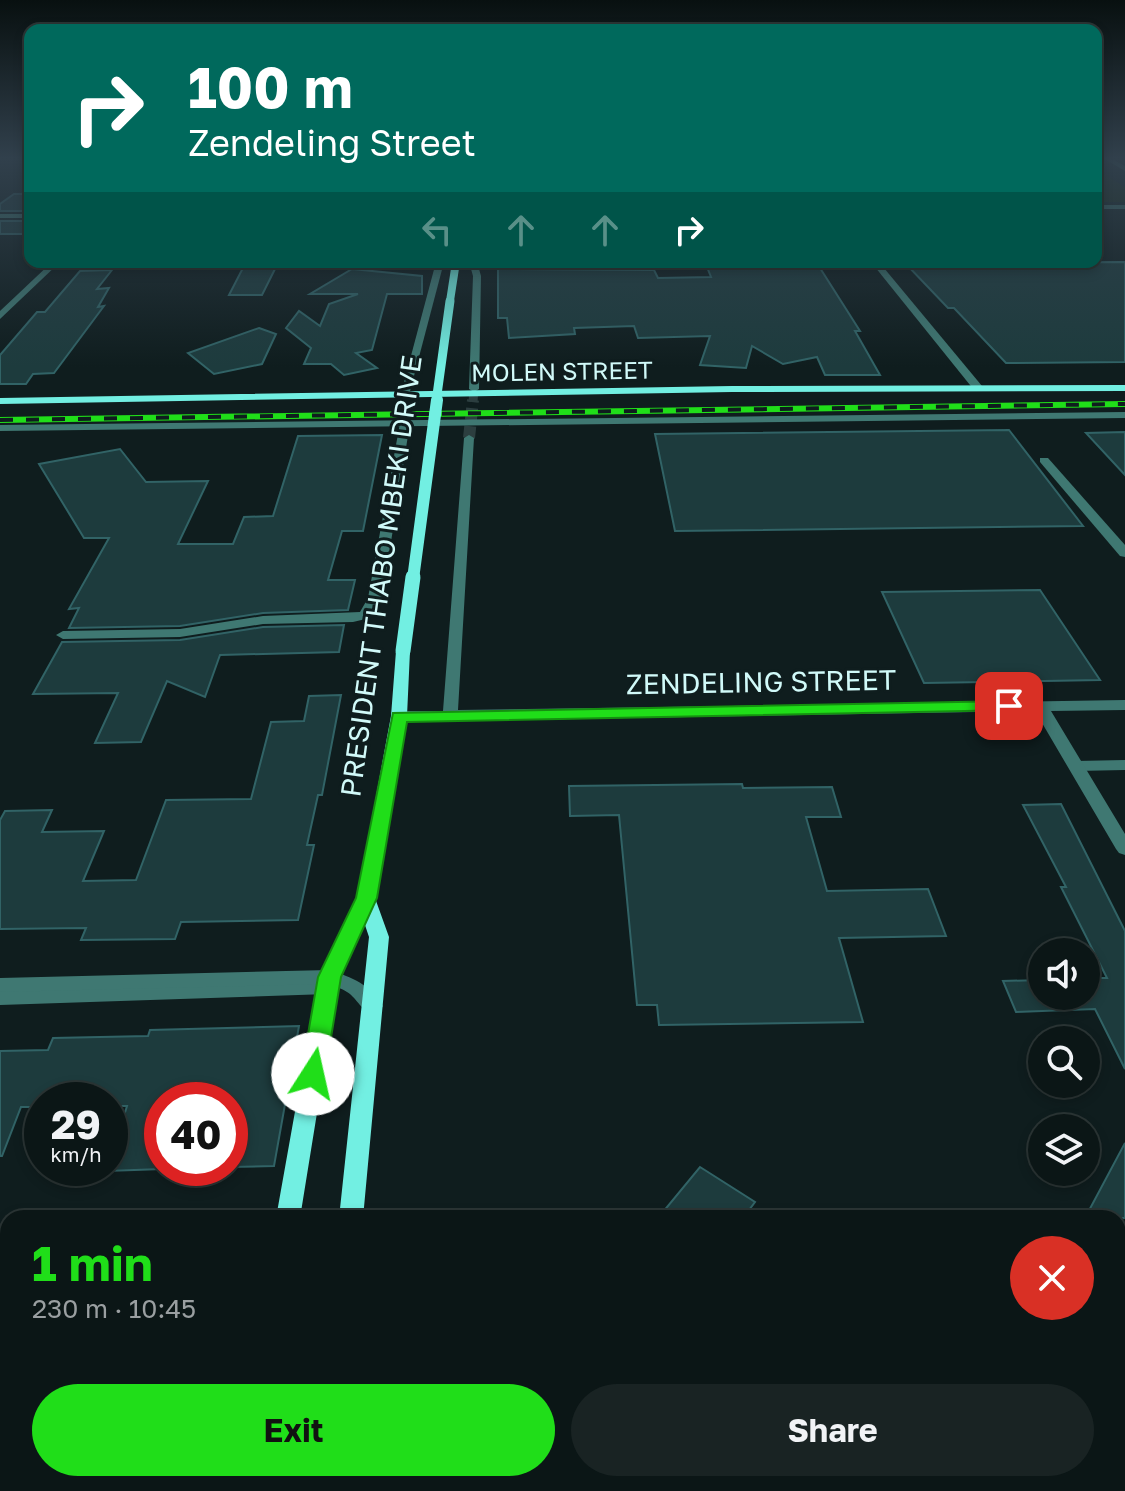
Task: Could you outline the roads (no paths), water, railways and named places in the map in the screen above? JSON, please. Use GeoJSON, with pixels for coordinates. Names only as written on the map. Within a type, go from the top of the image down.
{"type":"FeatureCollection","features":[{"type":"Feature","properties":{"kind":"street"},"geometry":{"type":"LineString","coordinates":[[0,316],[50,268]]}},
{"type":"Feature","properties":{"kind":"street"},"geometry":{"type":"LineString","coordinates":[[404,395],[438,268]]}},
{"type":"Feature","properties":{"kind":"street","name":"PRESIDENT THABO MBEKI DRIVE"},"geometry":{"type":"LineString","coordinates":[[289,1210],[328,982],[366,898],[399,716],[403,651],[455,268]]}},
{"type":"Feature","properties":{"kind":"street"},"geometry":{"type":"LineString","coordinates":[[474,389],[475,268]]}},
{"type":"Feature","properties":{"kind":"street"},"geometry":{"type":"LineString","coordinates":[[880,268],[978,388]]}},
{"type":"Feature","properties":{"kind":"street","name":"MOLEN STREET"},"geometry":{"type":"LineString","coordinates":[[0,401],[1125,388]]}},
{"type":"Feature","properties":{"kind":"street","name":"MOLEN STREET"},"geometry":{"type":"LineString","coordinates":[[0,428],[1125,415]]}},
{"type":"Feature","properties":{"kind":"street"},"geometry":{"type":"LineString","coordinates":[[63,635],[180,633],[263,620],[353,618],[365,615],[375,598],[405,423]]}},
{"type":"Feature","properties":{"kind":"street"},"geometry":{"type":"LineString","coordinates":[[450,716],[469,438]]}},
{"type":"Feature","properties":{"kind":"street"},"geometry":{"type":"LineString","coordinates":[[1044,460],[1125,553]]}},
{"type":"Feature","properties":{"kind":"street","name":"ZENDELING STREET"},"geometry":{"type":"LineString","coordinates":[[399,716],[1125,705]]}},
{"type":"Feature","properties":{"kind":"street"},"geometry":{"type":"LineString","coordinates":[[1040,706],[1125,849]]}},
{"type":"Feature","properties":{"kind":"street"},"geometry":{"type":"LineString","coordinates":[[1076,766],[1125,765]]}},
{"type":"Feature","properties":{"kind":"street","name":"PRESIDENT THABO MBEKI DRIVE"},"geometry":{"type":"LineString","coordinates":[[352,1210],[379,937],[366,898]]}},
{"type":"Feature","properties":{"kind":"street"},"geometry":{"type":"LineString","coordinates":[[0,985],[328,982],[355,987],[373,1006]]}},
{"type":"Feature","properties":{"kind":"street"},"geometry":{"type":"LineString","coordinates":[[0,997],[328,982]]}},
{"type":"Feature","properties":{"kind":"tunnel"},"geometry":{"type":"LineString","coordinates":[[473,402],[474,389]]}},
{"type":"Feature","properties":{"kind":"tunnel"},"geometry":{"type":"LineString","coordinates":[[469,438],[473,400]]}},
{"type":"Feature","properties":{"kind":"railway"},"geometry":{"type":"LineString","coordinates":[[0,420],[1125,404]]}}]}
